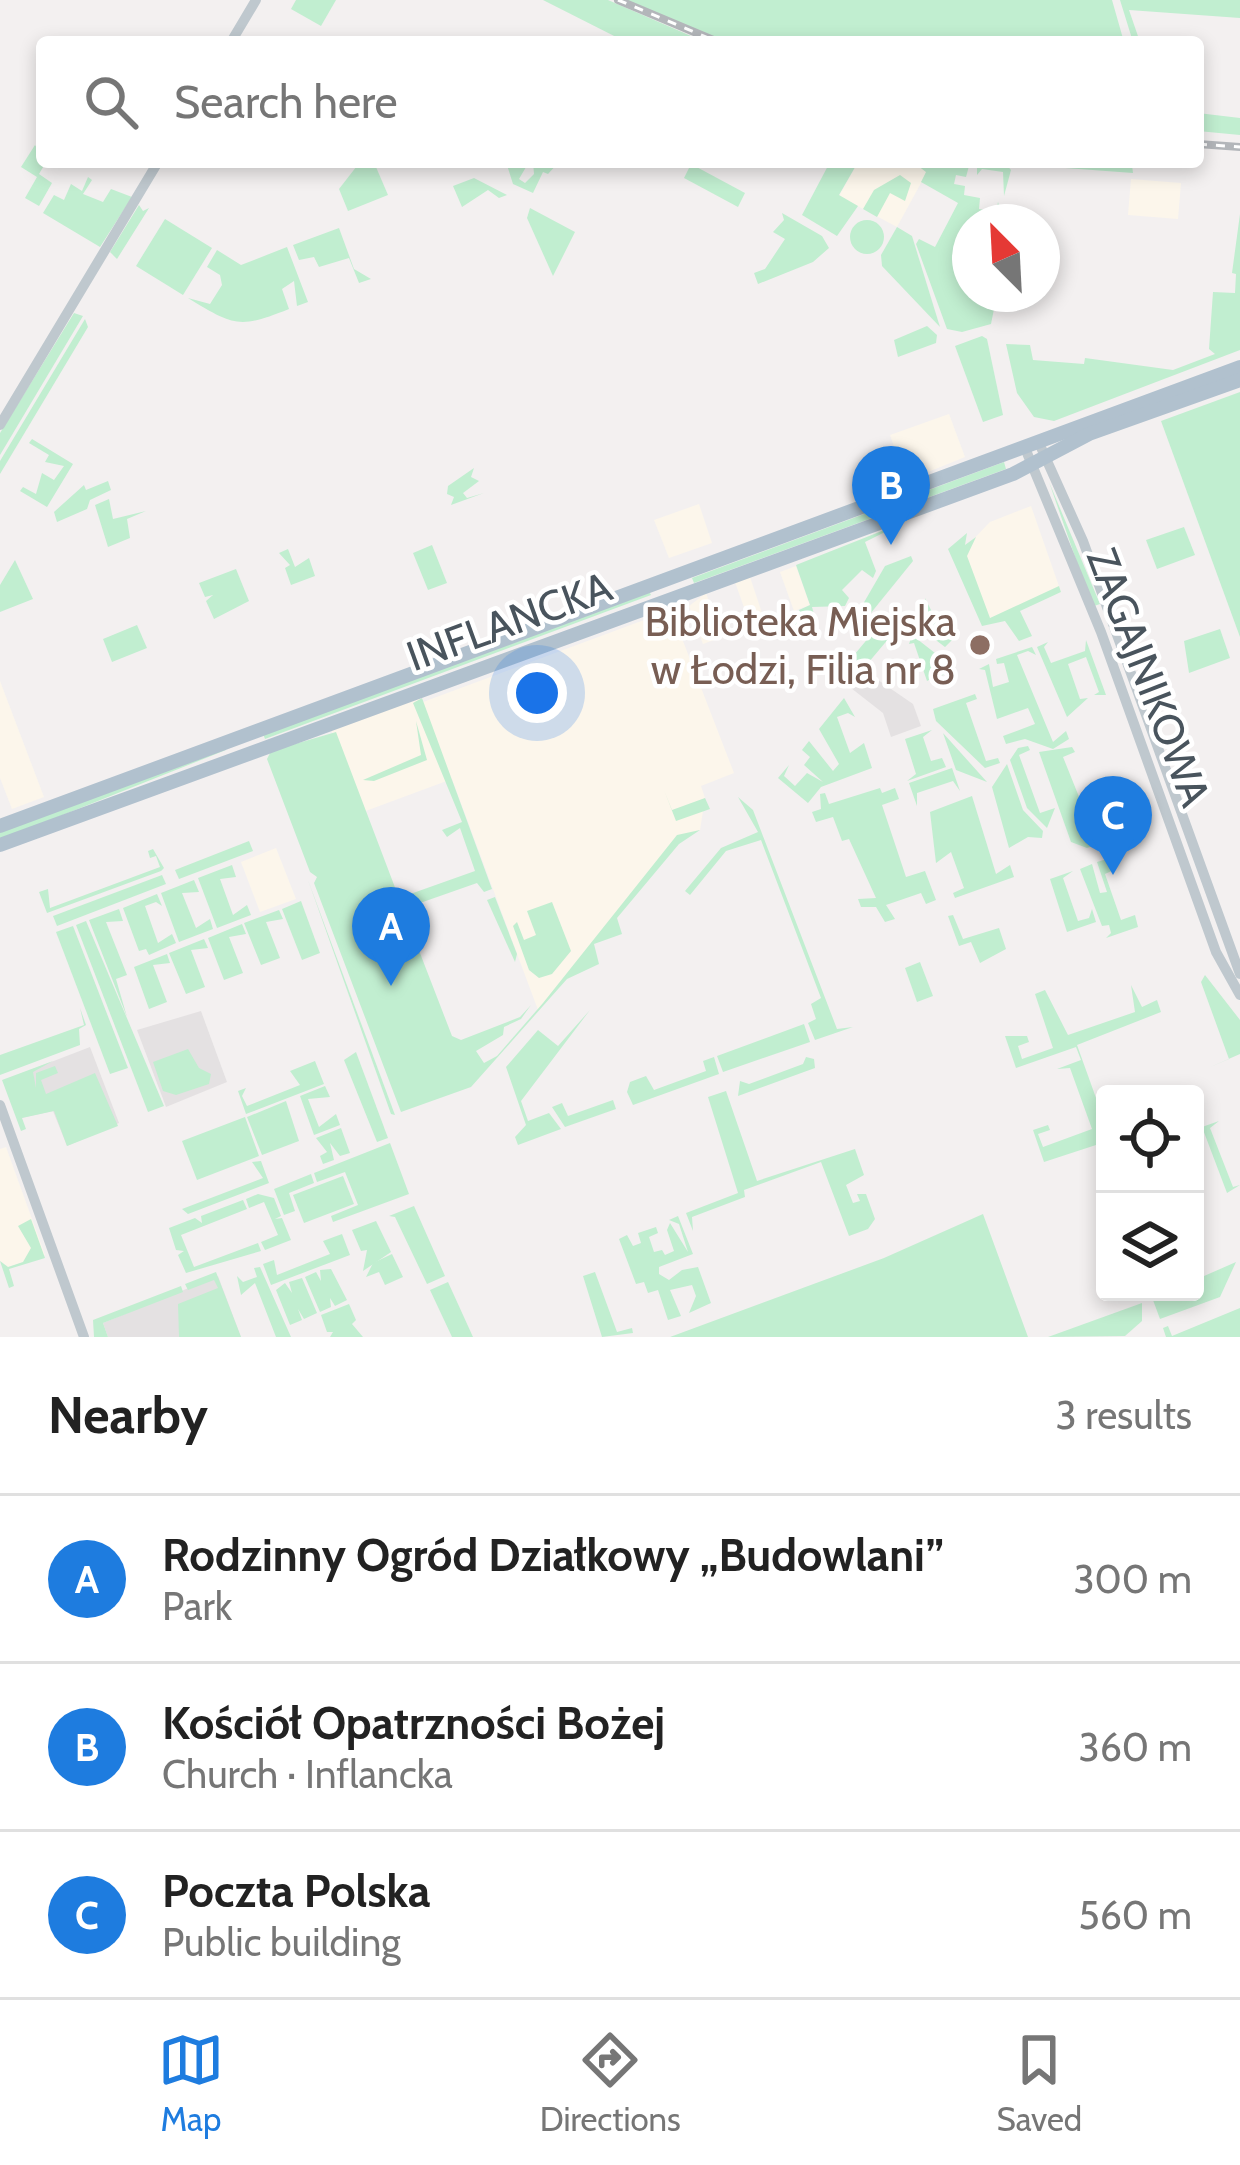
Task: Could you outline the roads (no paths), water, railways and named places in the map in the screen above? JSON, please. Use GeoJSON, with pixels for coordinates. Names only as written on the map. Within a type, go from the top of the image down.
{"type":"FeatureCollection","features":[{"type":"Feature","properties":{"kind":"main road","name":"INFLANCKA"},"geometry":{"type":"LineString","coordinates":[[0,826],[1032,445],[1128,404],[1240,367]]}},
{"type":"Feature","properties":{"kind":"main road","name":"INFLANCKA"},"geometry":{"type":"LineString","coordinates":[[0,845],[1014,473],[1089,434],[1240,380]]}},
{"type":"Feature","properties":{"kind":"street"},"geometry":{"type":"LineString","coordinates":[[235,36],[256,0]]}},
{"type":"Feature","properties":{"kind":"street"},"geometry":{"type":"LineString","coordinates":[[0,425],[154,168]]}},
{"type":"Feature","properties":{"kind":"street","name":"ZAGAJNIKOWA"},"geometry":{"type":"LineString","coordinates":[[1032,445],[1083,541],[1240,974]]}},
{"type":"Feature","properties":{"kind":"street","name":"ZAGAJNIKOWA"},"geometry":{"type":"LineString","coordinates":[[1039,462],[1040,483],[1101,632],[1216,952],[1240,995]]}},
{"type":"Feature","properties":{"kind":"street"},"geometry":{"type":"LineString","coordinates":[[1014,473],[1040,483]]}},
{"type":"Feature","properties":{"kind":"street"},"geometry":{"type":"LineString","coordinates":[[0,1105],[84,1337]]}},
{"type":"Feature","properties":{"kind":"railway"},"geometry":{"type":"LineString","coordinates":[[618,0],[704,36]]}},
{"type":"Feature","properties":{"kind":"railway"},"geometry":{"type":"LineString","coordinates":[[1204,144],[1240,147]]}},
{"type":"Feature","properties":{"kind":"place","name":"Kościół Opatrzności Bożej"},"geometry":{"type":"Point","coordinates":[891,545]}},
{"type":"Feature","properties":{"kind":"place","name":"Biblioteka Miejska w Łodzi, Filia nr 8"},"geometry":{"type":"Point","coordinates":[980,645]}},
{"type":"Feature","properties":{"kind":"place","name":"Poczta Polska"},"geometry":{"type":"Point","coordinates":[1113,875]}},
{"type":"Feature","properties":{"kind":"place","name":"Rodzinny Ogród Działkowy „Budowlani”"},"geometry":{"type":"Point","coordinates":[391,986]}}]}
